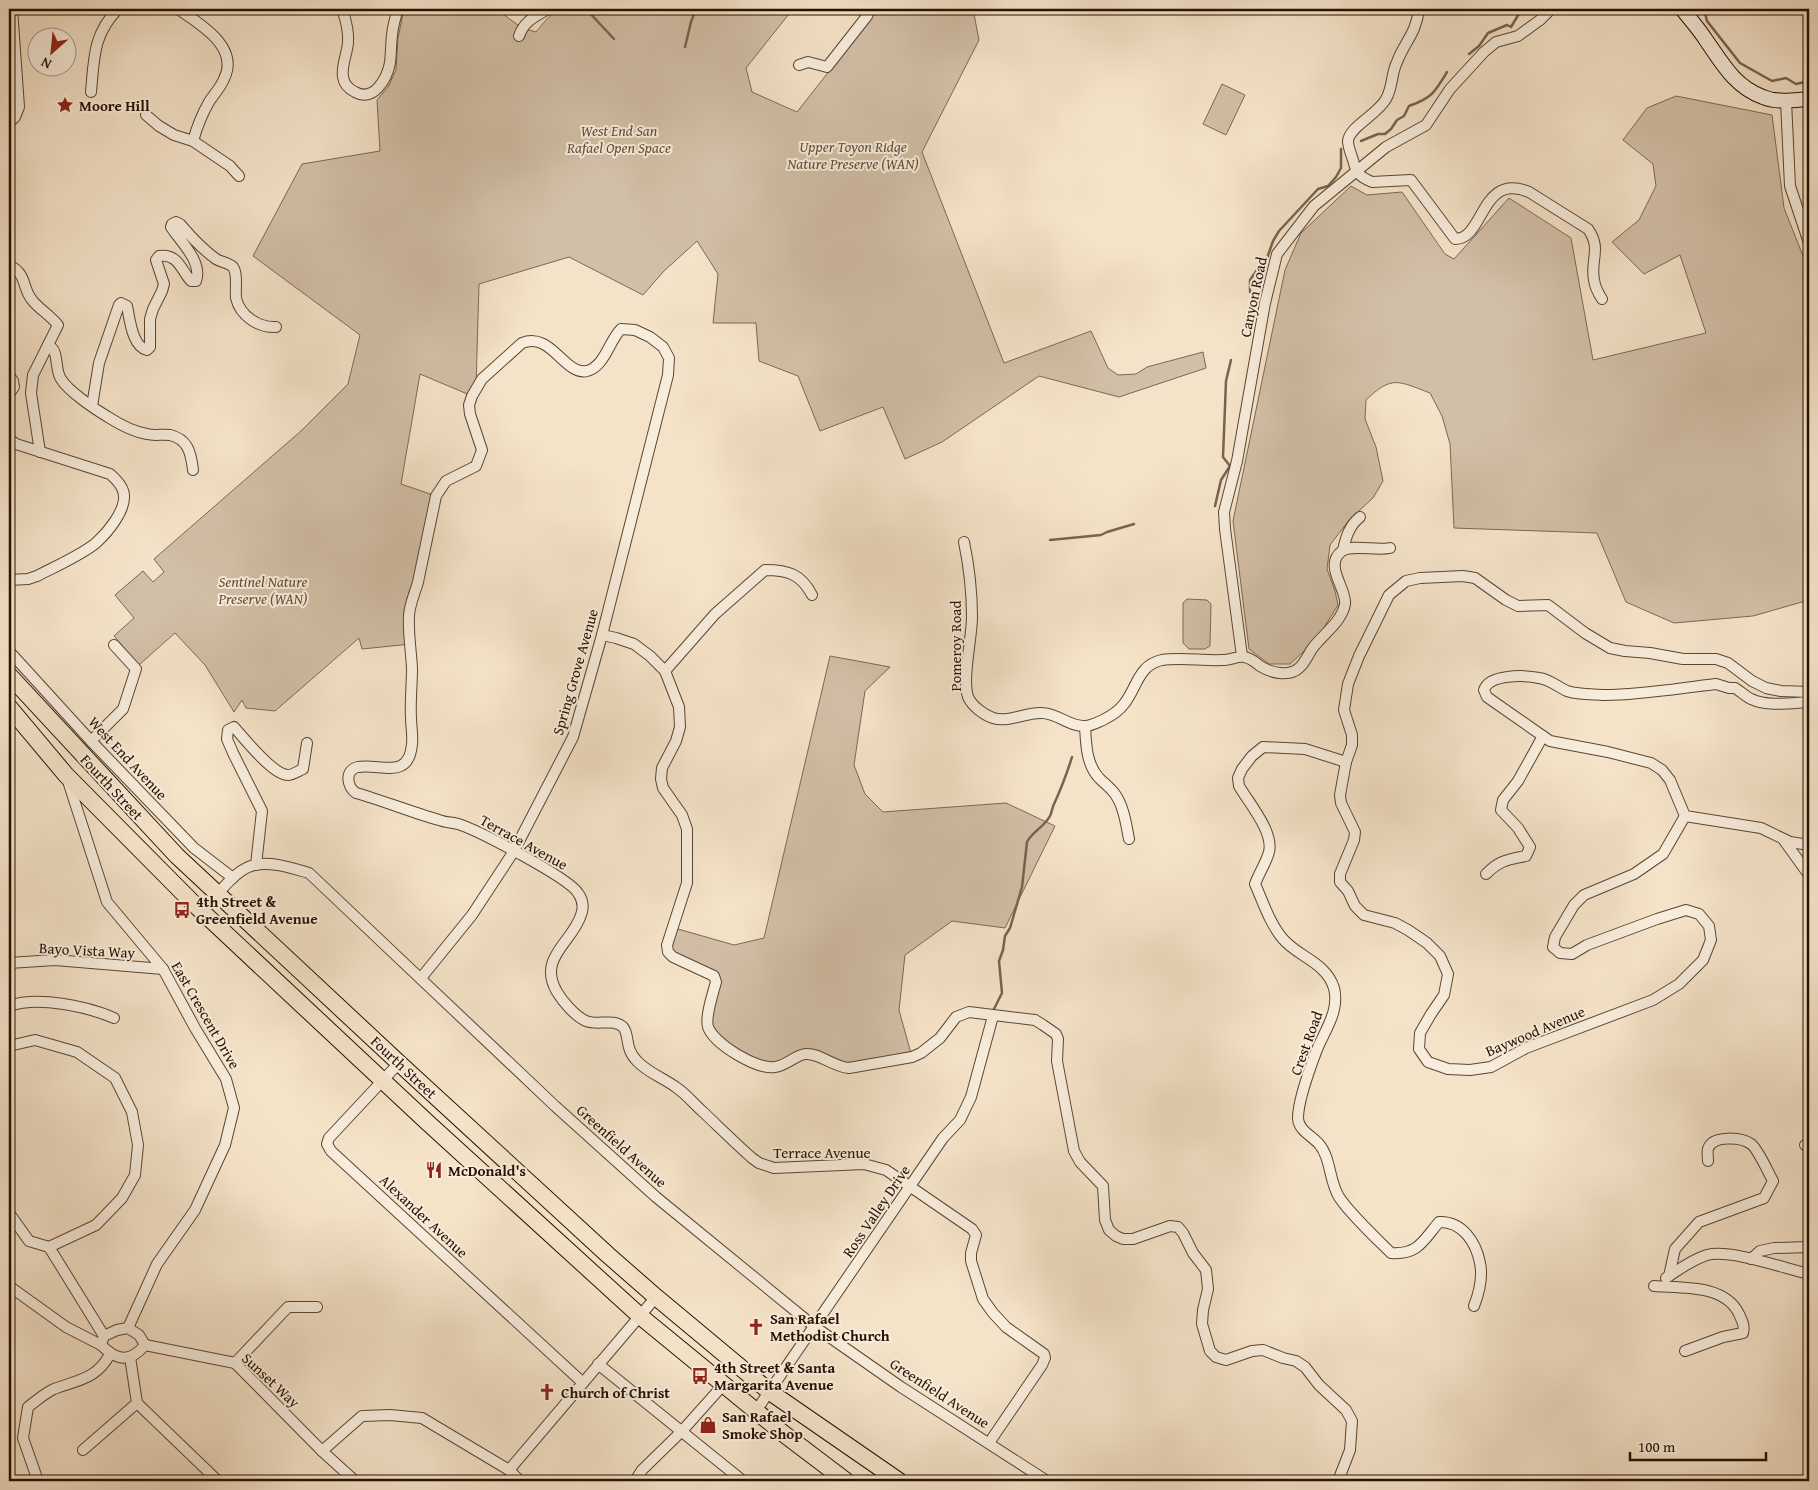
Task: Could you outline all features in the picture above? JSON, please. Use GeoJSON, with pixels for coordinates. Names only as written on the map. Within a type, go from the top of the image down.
{"type":"FeatureCollection","features":[{"type":"Feature","properties":{"kind":"main road","name":"Fourth Street"},"geometry":{"type":"LineString","coordinates":[[11,678],[177,856],[399,1063],[656,1297],[770,1392],[899,1481]]}},
{"type":"Feature","properties":{"kind":"main road","name":"Fourth Street"},"geometry":{"type":"LineString","coordinates":[[9,707],[66,775],[202,912],[382,1080],[640,1316],[756,1411],[846,1481]]}},
{"type":"Feature","properties":{"kind":"street"},"geometry":{"type":"LineString","coordinates":[[9,123],[15,117],[19,107],[12,9]]}},
{"type":"Feature","properties":{"kind":"street"},"geometry":{"type":"LineString","coordinates":[[91,92],[98,38],[105,24],[118,9]]}},
{"type":"Feature","properties":{"kind":"street"},"geometry":{"type":"LineString","coordinates":[[178,9],[210,32],[228,55],[225,79],[209,102],[198,124],[193,141]]}},
{"type":"Feature","properties":{"kind":"street"},"geometry":{"type":"LineString","coordinates":[[342,9],[348,28],[343,78],[345,84],[352,90],[362,94],[370,94],[376,91],[386,75],[390,63],[392,38],[398,9]]}},
{"type":"Feature","properties":{"kind":"street"},"geometry":{"type":"LineString","coordinates":[[519,36],[522,28],[532,17],[548,9]]}},
{"type":"Feature","properties":{"kind":"street"},"geometry":{"type":"LineString","coordinates":[[799,65],[808,62],[827,67],[867,16],[870,9]]}},
{"type":"Feature","properties":{"kind":"street"},"geometry":{"type":"LineString","coordinates":[[1419,9],[1416,27],[1396,63],[1391,88],[1386,99],[1378,110],[1350,133],[1348,141],[1356,171],[1366,180],[1372,182],[1411,180],[1444,227],[1455,239],[1463,237],[1470,231],[1492,198],[1499,192],[1511,187],[1529,192],[1588,229],[1594,236],[1596,244],[1594,281],[1602,299]]}},
{"type":"Feature","properties":{"kind":"street","name":"Canyon Road"},"geometry":{"type":"LineString","coordinates":[[1242,656],[1224,512],[1237,461],[1265,303],[1277,254],[1314,206],[1386,147],[1426,125],[1450,89],[1466,70],[1490,47],[1496,42],[1518,36],[1540,20],[1551,9]]}},
{"type":"Feature","properties":{"kind":"street"},"geometry":{"type":"LineString","coordinates":[[1682,9],[1705,38],[1727,71],[1745,89],[1764,98],[1786,101],[1809,99]]}},
{"type":"Feature","properties":{"kind":"street"},"geometry":{"type":"LineString","coordinates":[[1786,101],[1790,186],[1809,243]]}},
{"type":"Feature","properties":{"kind":"street"},"geometry":{"type":"LineString","coordinates":[[146,115],[174,135],[193,141],[230,166],[239,176]]}},
{"type":"Feature","properties":{"kind":"street"},"geometry":{"type":"LineString","coordinates":[[92,406],[99,363],[121,303],[127,306],[137,343],[147,350],[150,347],[150,319],[164,284],[156,260],[159,256],[164,255],[178,262],[191,281],[196,281],[198,276],[188,248],[171,227],[176,222],[206,251],[218,260],[232,266],[235,270],[237,300],[250,319],[266,328],[276,327]]}},
{"type":"Feature","properties":{"kind":"street"},"geometry":{"type":"LineString","coordinates":[[9,265],[20,272],[33,302],[50,315],[58,325],[33,375],[31,393],[40,452]]}},
{"type":"Feature","properties":{"kind":"street","name":"Terrace Avenue"},"geometry":{"type":"LineString","coordinates":[[663,396],[668,376],[669,358],[662,347],[650,337],[635,330],[621,329],[616,334],[600,363],[585,371],[571,366],[544,343],[528,340],[522,343],[482,379],[469,405],[470,414],[482,450],[476,466],[446,481],[436,496],[409,616],[412,669],[412,751],[403,765],[393,768],[358,767],[349,775],[348,783],[351,790],[356,793],[440,821],[461,825],[514,851],[569,884],[578,892],[583,907],[581,916],[552,960],[550,974],[557,993],[586,1021],[617,1023],[624,1028],[628,1047],[638,1062],[678,1088],[759,1163],[774,1168],[874,1165],[886,1170],[972,1229],[976,1235],[971,1253],[971,1261],[984,1299],[993,1313],[1006,1327],[1044,1354],[1045,1358],[989,1443]]}},
{"type":"Feature","properties":{"kind":"street"},"geometry":{"type":"LineString","coordinates":[[48,345],[55,351],[60,379],[109,418],[148,435],[170,435],[181,440],[188,445],[192,457],[193,470]]}},
{"type":"Feature","properties":{"kind":"street"},"geometry":{"type":"LineString","coordinates":[[9,375],[13,381],[11,390]]}},
{"type":"Feature","properties":{"kind":"street","name":"Spring Grove Avenue"},"geometry":{"type":"LineString","coordinates":[[421,978],[472,915],[514,851],[573,737],[602,635],[663,396]]}},
{"type":"Feature","properties":{"kind":"street"},"geometry":{"type":"LineString","coordinates":[[9,439],[16,444],[110,474],[120,483],[124,497],[119,515],[96,543],[37,576],[28,579],[9,580]]}},
{"type":"Feature","properties":{"kind":"street"},"geometry":{"type":"LineString","coordinates":[[1343,550],[1350,528],[1360,517]]}},
{"type":"Feature","properties":{"kind":"street","name":"Pomeroy Road"},"geometry":{"type":"LineString","coordinates":[[964,542],[968,559],[972,618],[967,687],[971,702],[980,711],[994,718],[1010,718],[1042,713],[1085,726]]}},
{"type":"Feature","properties":{"kind":"street"},"geometry":{"type":"LineString","coordinates":[[1129,839],[1126,822],[1115,794],[1095,773],[1090,761],[1086,747],[1085,726],[1100,721],[1119,710],[1126,703],[1142,671],[1157,662],[1170,660],[1223,660],[1242,656],[1248,657],[1262,667],[1275,672],[1292,672],[1301,667],[1313,647],[1337,620],[1345,606],[1345,600],[1336,572],[1335,563],[1338,555],[1343,550],[1349,548],[1380,550],[1390,548]]}},
{"type":"Feature","properties":{"kind":"street"},"geometry":{"type":"LineString","coordinates":[[665,671],[715,614],[765,570],[780,570],[793,574],[806,582],[812,594]]}},
{"type":"Feature","properties":{"kind":"street","name":"Baywood Avenue"},"geometry":{"type":"LineString","coordinates":[[1685,816],[1663,854],[1634,874],[1584,895],[1574,905],[1555,937],[1553,947],[1560,953],[1572,954],[1587,945],[1686,910],[1699,914],[1709,926],[1711,940],[1703,960],[1679,984],[1653,1000],[1526,1048],[1490,1067],[1470,1070],[1448,1069],[1428,1062],[1419,1049],[1420,1034],[1430,1014],[1444,995],[1448,974],[1440,956],[1427,942],[1408,930],[1395,923],[1364,915],[1355,906],[1348,891],[1340,882],[1340,874],[1354,840],[1355,832],[1341,803],[1340,795],[1346,762],[1352,745],[1344,710],[1348,684],[1359,656],[1389,595],[1406,581],[1420,578],[1463,576],[1475,578],[1506,600],[1518,606],[1548,605],[1585,633],[1610,648],[1683,659],[1716,659],[1728,663],[1752,681],[1766,688],[1781,691],[1809,692]]}},
{"type":"Feature","properties":{"kind":"street"},"geometry":{"type":"LineString","coordinates":[[602,635],[634,644],[650,656],[665,671],[679,707],[680,727],[676,741],[662,768],[661,779],[663,788],[682,814],[687,829],[687,882],[668,938],[668,952],[673,957],[714,976],[716,982],[707,1019],[708,1028],[715,1038],[741,1056],[762,1066],[772,1068],[782,1066],[803,1054],[810,1054],[839,1068],[849,1068],[912,1057],[921,1053],[940,1038],[952,1020],[961,1014],[969,1012],[1035,1020],[1051,1030],[1058,1039],[1057,1062],[1074,1151],[1080,1162],[1103,1186],[1104,1220],[1109,1230],[1123,1239],[1133,1239],[1170,1226],[1178,1228],[1183,1233],[1192,1253],[1206,1270],[1208,1289],[1202,1324],[1210,1351],[1216,1357],[1226,1360],[1252,1351],[1262,1350],[1296,1361],[1305,1368],[1318,1385],[1346,1410],[1352,1421],[1350,1450],[1338,1481]]}},
{"type":"Feature","properties":{"kind":"street"},"geometry":{"type":"LineString","coordinates":[[91,741],[123,709],[136,669],[114,644]]}},
{"type":"Feature","properties":{"kind":"street","name":"West End Avenue"},"geometry":{"type":"LineString","coordinates":[[9,651],[91,741],[194,848],[233,878]]}},
{"type":"Feature","properties":{"kind":"street"},"geometry":{"type":"LineString","coordinates":[[1809,702],[1769,704],[1750,699],[1735,688],[1716,684],[1623,694],[1580,694],[1567,691],[1541,678],[1513,676],[1492,680],[1486,685],[1484,690],[1487,697],[1550,742],[1608,752],[1651,763],[1662,770],[1670,780],[1685,816],[1761,828],[1798,844],[1809,845]]}},
{"type":"Feature","properties":{"kind":"street","name":"Fourth Street"},"geometry":{"type":"LineString","coordinates":[[9,713],[27,729]]}},
{"type":"Feature","properties":{"kind":"street"},"geometry":{"type":"LineString","coordinates":[[202,912],[233,878],[249,866],[256,865],[262,811],[227,740],[228,730],[234,727],[262,759],[284,774],[290,775],[302,769],[307,743]]}},
{"type":"Feature","properties":{"kind":"street"},"geometry":{"type":"LineString","coordinates":[[1486,874],[1495,864],[1504,860],[1526,856],[1530,847],[1518,828],[1501,810],[1503,800],[1518,781],[1543,736]]}},
{"type":"Feature","properties":{"kind":"street","name":"Crest Road"},"geometry":{"type":"LineString","coordinates":[[1346,762],[1305,749],[1263,748],[1252,756],[1238,778],[1238,786],[1268,833],[1269,853],[1255,884],[1269,916],[1282,938],[1296,951],[1324,969],[1330,977],[1334,988],[1336,1001],[1333,1017],[1316,1051],[1300,1103],[1298,1119],[1301,1127],[1319,1144],[1324,1152],[1330,1175],[1339,1197],[1391,1252],[1410,1252],[1420,1245],[1439,1222],[1448,1222],[1463,1229],[1474,1244],[1480,1264],[1480,1290],[1474,1306]]}},
{"type":"Feature","properties":{"kind":"street","name":"East Crescent Drive"},"geometry":{"type":"LineString","coordinates":[[66,775],[74,804],[108,902],[163,969],[195,1028],[226,1079],[234,1108],[225,1145],[195,1210],[157,1264],[128,1328]]}},
{"type":"Feature","properties":{"kind":"street"},"geometry":{"type":"LineString","coordinates":[[1782,838],[1809,875]]}},
{"type":"Feature","properties":{"kind":"street","name":"Greenfield Avenue"},"geometry":{"type":"LineString","coordinates":[[256,865],[278,865],[309,873],[555,1106],[656,1197],[815,1327],[901,1387],[1047,1481]]}},
{"type":"Feature","properties":{"kind":"street","name":"Bayo Vista Way"},"geometry":{"type":"LineString","coordinates":[[9,963],[55,960],[163,969]]}},
{"type":"Feature","properties":{"kind":"street"},"geometry":{"type":"LineString","coordinates":[[9,1006],[17,1003],[42,1001],[94,1010],[114,1018]]}},
{"type":"Feature","properties":{"kind":"street","name":"Ross Valley Drive"},"geometry":{"type":"LineString","coordinates":[[756,1411],[944,1138],[966,1110],[993,1016]]}},
{"type":"Feature","properties":{"kind":"street"},"geometry":{"type":"LineString","coordinates":[[9,1046],[35,1040],[77,1052],[115,1078],[132,1112],[138,1145],[135,1175],[122,1198],[96,1225],[49,1247]]}},
{"type":"Feature","properties":{"kind":"street","name":"Alexander Avenue"},"geometry":{"type":"LineString","coordinates":[[399,1063],[329,1138],[327,1144],[331,1151],[582,1382]]}},
{"type":"Feature","properties":{"kind":"street"},"geometry":{"type":"LineString","coordinates":[[1669,1276],[1675,1249],[1699,1222],[1764,1198],[1774,1181],[1751,1144],[1743,1141],[1724,1138],[1712,1142],[1708,1149],[1708,1160]]}},
{"type":"Feature","properties":{"kind":"street"},"geometry":{"type":"LineString","coordinates":[[9,1214],[29,1240],[49,1247],[110,1354],[130,1358],[145,1345],[138,1335],[128,1328],[117,1330],[103,1341]]}},
{"type":"Feature","properties":{"kind":"street"},"geometry":{"type":"LineString","coordinates":[[1751,1259],[1760,1251],[1774,1248],[1809,1247]]}},
{"type":"Feature","properties":{"kind":"street"},"geometry":{"type":"LineString","coordinates":[[1686,1350],[1723,1337],[1743,1333],[1745,1327],[1736,1306],[1714,1292],[1696,1288],[1654,1286],[1690,1262],[1709,1255],[1731,1255],[1809,1274]]}},
{"type":"Feature","properties":{"kind":"street"},"geometry":{"type":"LineString","coordinates":[[9,1286],[66,1327],[103,1341]]}},
{"type":"Feature","properties":{"kind":"street"},"geometry":{"type":"LineString","coordinates":[[509,1470],[656,1297]]}},
{"type":"Feature","properties":{"kind":"street"},"geometry":{"type":"LineString","coordinates":[[235,1363],[288,1307],[317,1307]]}},
{"type":"Feature","properties":{"kind":"street","name":"Sunset Way"},"geometry":{"type":"LineString","coordinates":[[145,1345],[235,1363],[355,1481]]}},
{"type":"Feature","properties":{"kind":"street"},"geometry":{"type":"LineString","coordinates":[[38,1481],[23,1438],[28,1407],[52,1390],[81,1381],[104,1365],[110,1354]]}},
{"type":"Feature","properties":{"kind":"street"},"geometry":{"type":"LineString","coordinates":[[130,1358],[138,1403],[218,1481]]}},
{"type":"Feature","properties":{"kind":"street"},"geometry":{"type":"LineString","coordinates":[[598,1364],[743,1481]]}},
{"type":"Feature","properties":{"kind":"street"},"geometry":{"type":"LineString","coordinates":[[635,1481],[642,1470],[682,1431],[724,1384]]}},
{"type":"Feature","properties":{"kind":"street"},"geometry":{"type":"LineString","coordinates":[[83,1450],[138,1403]]}},
{"type":"Feature","properties":{"kind":"street"},"geometry":{"type":"LineString","coordinates":[[322,1450],[362,1416],[390,1415],[422,1418],[509,1470],[520,1481]]}},
{"type":"Feature","properties":{"kind":"green space"},"geometry":{"type":"Polygon","coordinates":[[[404,9],[496,9],[522,28],[536,32],[550,16],[563,9],[569,9],[579,15],[584,9],[793,9],[746,68],[752,92],[797,112],[878,9],[973,9],[979,40],[922,152],[1004,363],[1091,331],[1108,368],[1118,375],[1136,374],[1147,367],[1203,352],[1206,368],[1119,397],[1039,376],[942,442],[905,459],[883,407],[820,431],[798,376],[759,361],[756,323],[713,323],[718,274],[697,241],[664,271],[643,295],[569,257],[479,284],[476,387],[472,396],[420,374],[401,484],[436,496],[410,608],[411,644],[362,649],[359,638],[275,711],[246,708],[242,700],[234,712],[205,665],[175,633],[139,665],[114,636],[134,618],[115,595],[143,571],[153,582],[164,572],[154,559],[301,431],[348,384],[360,335],[253,256],[302,164],[380,151],[377,100],[388,87],[396,70],[398,38],[404,9]]]}},
{"type":"Feature","properties":{"kind":"green space"},"geometry":{"type":"Polygon","coordinates":[[[1222,84],[1245,95],[1226,135],[1203,124],[1222,84]]]}},
{"type":"Feature","properties":{"kind":"green space"},"geometry":{"type":"Polygon","coordinates":[[[1676,96],[1772,115],[1784,208],[1809,271],[1809,600],[1753,616],[1674,623],[1626,602],[1597,533],[1454,528],[1450,444],[1442,416],[1430,393],[1403,383],[1396,383],[1382,387],[1366,400],[1365,419],[1376,447],[1383,481],[1373,498],[1350,519],[1330,545],[1327,569],[1338,605],[1323,629],[1290,664],[1269,664],[1249,649],[1233,521],[1285,270],[1301,233],[1351,186],[1367,195],[1402,192],[1445,254],[1454,259],[1509,198],[1571,238],[1593,360],[1706,333],[1680,255],[1644,274],[1612,242],[1639,220],[1656,186],[1653,164],[1623,140],[1647,108],[1676,96]]]}},
{"type":"Feature","properties":{"kind":"green space"},"geometry":{"type":"Polygon","coordinates":[[[1187,599],[1207,600],[1211,604],[1210,646],[1205,649],[1189,649],[1183,643],[1183,603],[1187,599]]]}},
{"type":"Feature","properties":{"kind":"green space"},"geometry":{"type":"Polygon","coordinates":[[[830,656],[890,667],[865,691],[854,765],[865,794],[883,812],[1006,803],[1055,826],[1005,928],[952,921],[905,955],[899,1010],[912,1057],[839,1068],[810,1054],[782,1066],[747,1060],[708,1028],[716,982],[668,952],[678,929],[734,945],[764,938],[830,656]]]}},
{"type":"Feature","properties":{"kind":"waterway"},"geometry":{"type":"LineString","coordinates":[[586,9],[614,39]]}},
{"type":"Feature","properties":{"kind":"waterway"},"geometry":{"type":"LineString","coordinates":[[685,47],[696,9]]}},
{"type":"Feature","properties":{"kind":"waterway"},"geometry":{"type":"LineString","coordinates":[[1469,54],[1479,46],[1488,33],[1507,25],[1511,27],[1520,12],[1541,9]]}},
{"type":"Feature","properties":{"kind":"waterway"},"geometry":{"type":"LineString","coordinates":[[1704,9],[1707,21],[1740,63],[1772,81],[1786,78],[1796,84],[1809,81]]}},
{"type":"Feature","properties":{"kind":"waterway"},"geometry":{"type":"LineString","coordinates":[[1361,141],[1378,134],[1385,134],[1397,120],[1404,116],[1409,106],[1432,94],[1447,72]]}},
{"type":"Feature","properties":{"kind":"waterway"},"geometry":{"type":"LineString","coordinates":[[1250,292],[1250,280],[1257,270],[1265,264],[1273,241],[1279,231],[1318,189],[1328,186],[1336,177],[1341,168],[1341,149]]}},
{"type":"Feature","properties":{"kind":"waterway"},"geometry":{"type":"LineString","coordinates":[[1215,506],[1221,480],[1230,466],[1223,457],[1226,381],[1231,360]]}},
{"type":"Feature","properties":{"kind":"waterway"},"geometry":{"type":"LineString","coordinates":[[1050,540],[1101,535],[1134,524]]}},
{"type":"Feature","properties":{"kind":"waterway"},"geometry":{"type":"LineString","coordinates":[[993,1011],[1002,993],[999,961],[1005,936],[1010,928],[1022,887],[1027,842],[1050,816],[1072,757]]}},
{"type":"Feature","properties":{"kind":"place","name":"Moore Hill"},"geometry":{"type":"Point","coordinates":[65,105]}},
{"type":"Feature","properties":{"kind":"place","name":"4th Street & Greenfield Avenue"},"geometry":{"type":"Point","coordinates":[182,910]}},
{"type":"Feature","properties":{"kind":"place","name":"McDonald's"},"geometry":{"type":"Point","coordinates":[434,1170]}},
{"type":"Feature","properties":{"kind":"place","name":"San Rafael Methodist Church"},"geometry":{"type":"Point","coordinates":[756,1327]}},
{"type":"Feature","properties":{"kind":"place","name":"4th Street & Santa Margarita Avenue"},"geometry":{"type":"Point","coordinates":[700,1376]}},
{"type":"Feature","properties":{"kind":"place","name":"Church of Christ"},"geometry":{"type":"Point","coordinates":[547,1392]}},
{"type":"Feature","properties":{"kind":"place","name":"San Rafael Smoke Shop"},"geometry":{"type":"Point","coordinates":[708,1425]}},
{"type":"Feature","properties":{"kind":"park label","name":"West End San Rafael Open Space"},"geometry":{"type":"Point","coordinates":[619,138]}},
{"type":"Feature","properties":{"kind":"park label","name":"Upper Toyon Ridge Nature Preserve (WAN)"},"geometry":{"type":"Point","coordinates":[853,154]}},
{"type":"Feature","properties":{"kind":"park label","name":"Sentinel Nature Preserve (WAN)"},"geometry":{"type":"Point","coordinates":[263,590]}}]}
